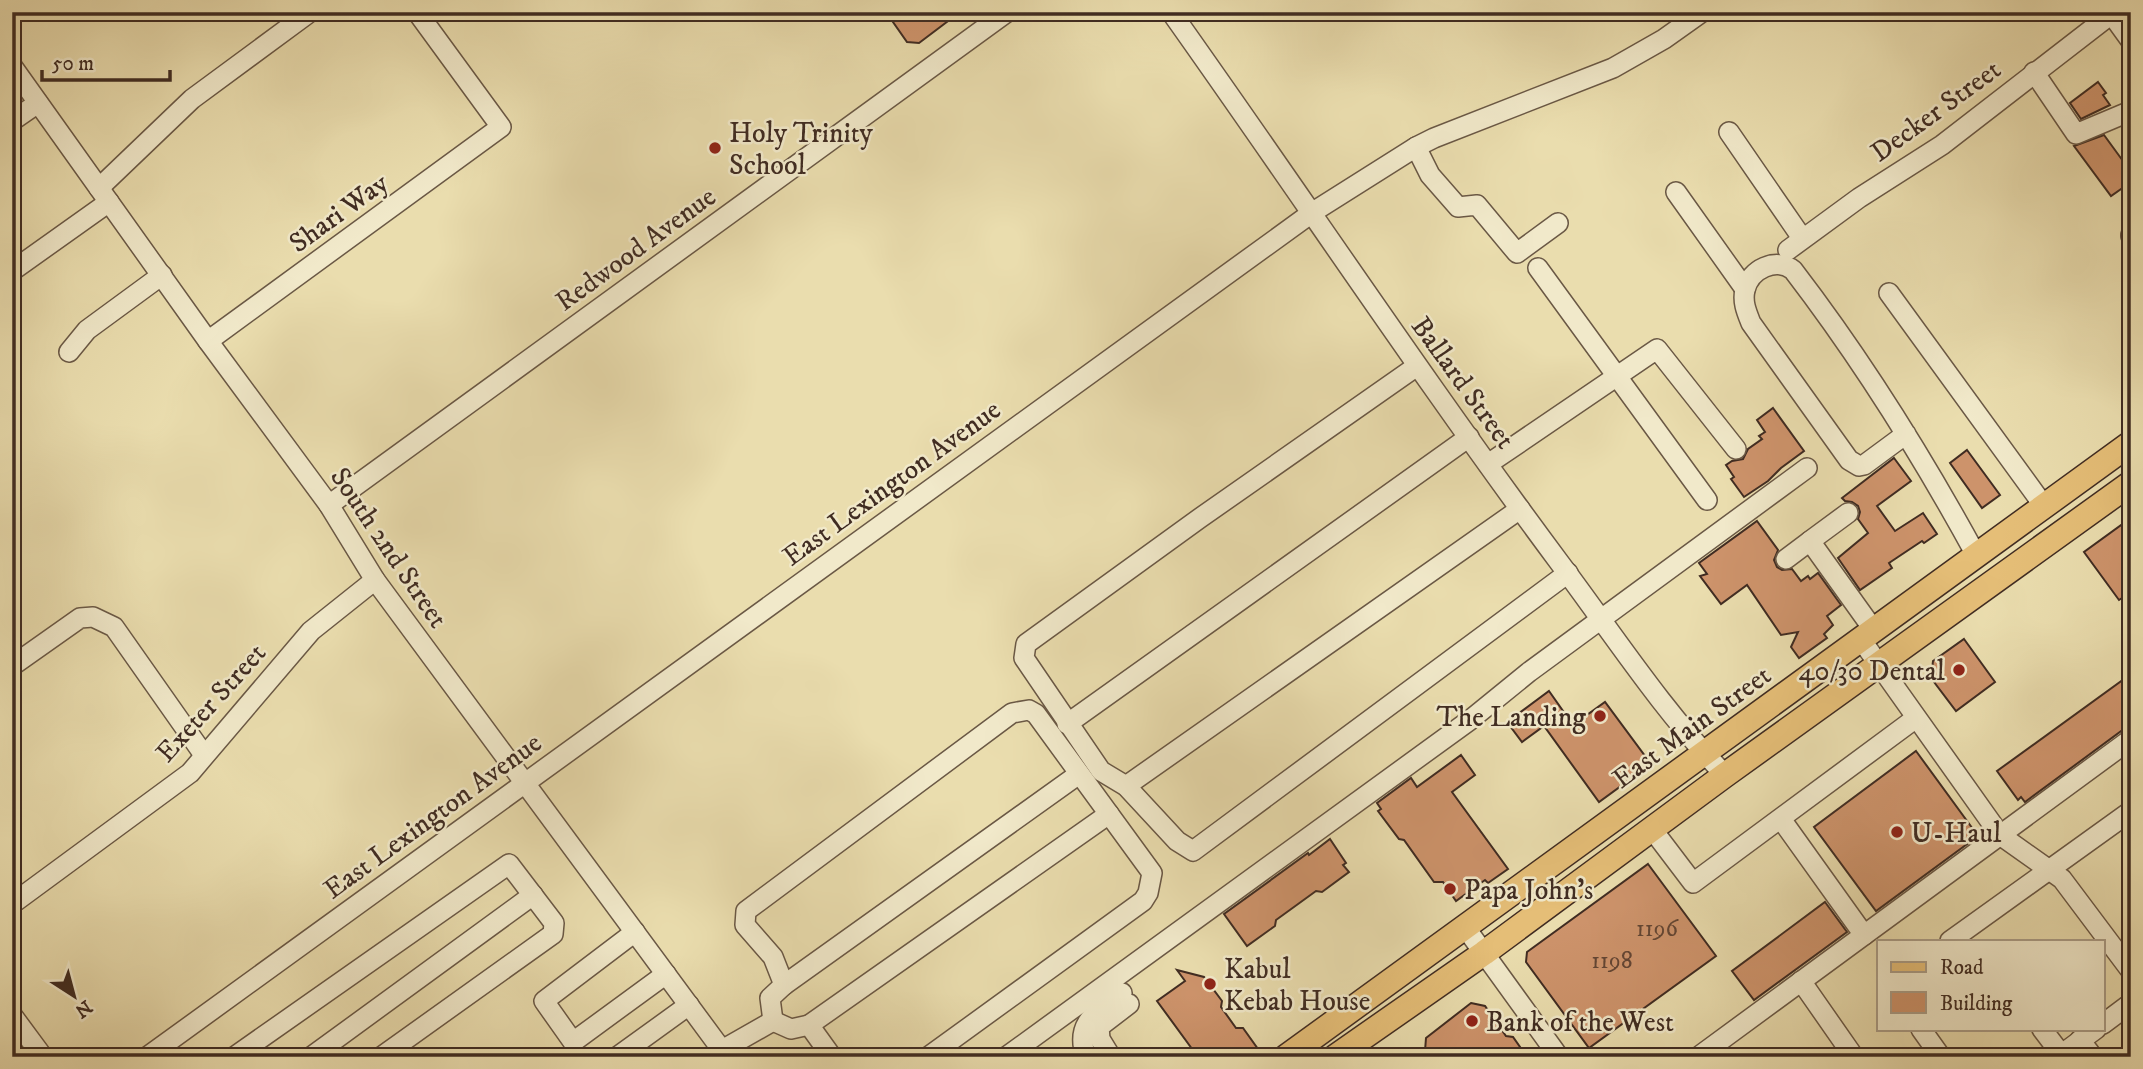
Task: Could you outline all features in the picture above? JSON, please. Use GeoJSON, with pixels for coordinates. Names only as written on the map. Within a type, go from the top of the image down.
{"type":"FeatureCollection","features":[{"type":"Feature","properties":{"kind":"main road","name":"East Main Street"},"geometry":{"type":"LineString","coordinates":[[1286,1057],[2131,443]]}},
{"type":"Feature","properties":{"kind":"main road"},"geometry":{"type":"LineString","coordinates":[[1335,1057],[1484,953],[1725,775],[2131,483]]}},
{"type":"Feature","properties":{"kind":"street"},"geometry":{"type":"LineString","coordinates":[[12,271],[104,195],[192,99],[310,12]]}},
{"type":"Feature","properties":{"kind":"street","name":"Shari Way"},"geometry":{"type":"LineString","coordinates":[[208,341],[500,127],[417,12]]}},
{"type":"Feature","properties":{"kind":"street","name":"Redwood Avenue"},"geometry":{"type":"LineString","coordinates":[[329,505],[1007,12]]}},
{"type":"Feature","properties":{"kind":"street","name":"Ballard Street"},"geometry":{"type":"LineString","coordinates":[[1171,12],[1313,212],[1417,366],[1520,509],[1680,727],[1725,775]]}},
{"type":"Feature","properties":{"kind":"street","name":"East Lexington Avenue"},"geometry":{"type":"LineString","coordinates":[[147,1057],[1313,212],[1416,147],[1613,68],[1664,39],[1702,12]]}},
{"type":"Feature","properties":{"kind":"street"},"geometry":{"type":"LineString","coordinates":[[2111,13],[2131,41]]}},
{"type":"Feature","properties":{"kind":"street","name":"Decker Street"},"geometry":{"type":"LineString","coordinates":[[1729,132],[1795,244],[1942,145],[2111,13]]}},
{"type":"Feature","properties":{"kind":"street","name":"South 2nd Street"},"geometry":{"type":"LineString","coordinates":[[12,66],[329,505],[375,580],[724,1054]]}},
{"type":"Feature","properties":{"kind":"street"},"geometry":{"type":"LineString","coordinates":[[2034,72],[2076,134],[2129,115]]}},
{"type":"Feature","properties":{"kind":"street"},"geometry":{"type":"LineString","coordinates":[[12,121],[38,103]]}},
{"type":"Feature","properties":{"kind":"street"},"geometry":{"type":"LineString","coordinates":[[1416,147],[1430,175],[1458,207],[1478,205],[1517,253],[1558,223]]}},
{"type":"Feature","properties":{"kind":"street"},"geometry":{"type":"LineString","coordinates":[[1676,192],[1745,289]]}},
{"type":"Feature","properties":{"kind":"street"},"geometry":{"type":"LineString","coordinates":[[1906,434],[1864,465],[1859,466],[1849,460],[1751,323],[1745,307],[1745,289],[1754,275],[1777,263],[1786,264],[1793,270],[1832,320],[1906,434],[1976,555]]}},
{"type":"Feature","properties":{"kind":"street"},"geometry":{"type":"LineString","coordinates":[[1538,268],[1707,500]]}},
{"type":"Feature","properties":{"kind":"street"},"geometry":{"type":"LineString","coordinates":[[69,352],[87,330],[162,275]]}},
{"type":"Feature","properties":{"kind":"street"},"geometry":{"type":"LineString","coordinates":[[1889,293],[2044,506]]}},
{"type":"Feature","properties":{"kind":"street"},"geometry":{"type":"LineString","coordinates":[[1488,464],[1657,349],[1736,449]]}},
{"type":"Feature","properties":{"kind":"street"},"geometry":{"type":"LineString","coordinates":[[1417,366],[1026,644],[1024,658],[1101,771],[1126,786],[1177,841],[1193,851],[1568,573]]}},
{"type":"Feature","properties":{"kind":"street"},"geometry":{"type":"LineString","coordinates":[[1068,723],[1469,438]]}},
{"type":"Feature","properties":{"kind":"street"},"geometry":{"type":"LineString","coordinates":[[1006,1057],[1468,722],[1529,672],[1807,468]]}},
{"type":"Feature","properties":{"kind":"street"},"geometry":{"type":"LineString","coordinates":[[1126,786],[1520,509]]}},
{"type":"Feature","properties":{"kind":"street"},"geometry":{"type":"LineString","coordinates":[[1786,559],[1848,513]]}},
{"type":"Feature","properties":{"kind":"street"},"geometry":{"type":"LineString","coordinates":[[1810,541],[1867,634],[1879,665],[2000,835],[2062,879],[2131,971]]}},
{"type":"Feature","properties":{"kind":"street","name":"Exeter Street"},"geometry":{"type":"LineString","coordinates":[[12,904],[190,772],[311,631],[375,580]]}},
{"type":"Feature","properties":{"kind":"street"},"geometry":{"type":"LineString","coordinates":[[12,666],[80,618],[93,617],[114,627],[204,755]]}},
{"type":"Feature","properties":{"kind":"street"},"geometry":{"type":"LineString","coordinates":[[784,985],[773,957],[745,925],[746,911],[1012,713],[1028,710],[1036,714],[1152,873],[1148,893],[1143,901],[928,1057]]}},
{"type":"Feature","properties":{"kind":"street"},"geometry":{"type":"LineString","coordinates":[[1652,829],[1693,884],[1916,718]]}},
{"type":"Feature","properties":{"kind":"street"},"geometry":{"type":"LineString","coordinates":[[1699,1057],[2131,738]]}},
{"type":"Feature","properties":{"kind":"street"},"geometry":{"type":"LineString","coordinates":[[773,1021],[770,998],[784,985],[1079,774]]}},
{"type":"Feature","properties":{"kind":"street"},"geometry":{"type":"LineString","coordinates":[[1954,940],[1972,935],[2050,869],[2131,811]]}},
{"type":"Feature","properties":{"kind":"street"},"geometry":{"type":"LineString","coordinates":[[773,1021],[791,1029],[809,1025],[1109,814]]}},
{"type":"Feature","properties":{"kind":"street"},"geometry":{"type":"LineString","coordinates":[[1781,819],[1864,935]]}},
{"type":"Feature","properties":{"kind":"street"},"geometry":{"type":"LineString","coordinates":[[234,1057],[509,864],[554,923],[553,934],[381,1057]]}},
{"type":"Feature","properties":{"kind":"street"},"geometry":{"type":"LineString","coordinates":[[312,1057],[533,895]]}},
{"type":"Feature","properties":{"kind":"street"},"geometry":{"type":"LineString","coordinates":[[1465,927],[1559,1057]]}},
{"type":"Feature","properties":{"kind":"street"},"geometry":{"type":"LineString","coordinates":[[635,932],[544,1001],[573,1042],[666,974]]}},
{"type":"Feature","properties":{"kind":"street"},"geometry":{"type":"LineString","coordinates":[[1801,981],[1854,1057]]}},
{"type":"Feature","properties":{"kind":"street"},"geometry":{"type":"LineString","coordinates":[[1086,1057],[1082,1035],[1086,1023],[1093,1014],[1126,999],[1099,1027],[1100,1039],[1111,1057]]}},
{"type":"Feature","properties":{"kind":"street"},"geometry":{"type":"LineString","coordinates":[[2104,1023],[2131,1003]]}},
{"type":"Feature","properties":{"kind":"street"},"geometry":{"type":"LineString","coordinates":[[617,1057],[689,1005]]}},
{"type":"Feature","properties":{"kind":"street"},"geometry":{"type":"LineString","coordinates":[[12,1014],[43,1057]]}},
{"type":"Feature","properties":{"kind":"street"},"geometry":{"type":"LineString","coordinates":[[724,1054],[773,1021]]}},
{"type":"Feature","properties":{"kind":"street"},"geometry":{"type":"LineString","coordinates":[[809,1025],[832,1057]]}},
{"type":"Feature","properties":{"kind":"street"},"geometry":{"type":"LineString","coordinates":[[1922,1030],[1941,1057]]}},
{"type":"Feature","properties":{"kind":"street"},"geometry":{"type":"LineString","coordinates":[[2043,1030],[2060,1056],[2088,1035],[2093,1057]]}},
{"type":"Feature","properties":{"kind":"building"},"geometry":{"type":"Polygon","coordinates":[[[886,12],[960,12],[919,43],[907,42],[886,12]]]}},
{"type":"Feature","properties":{"kind":"building"},"geometry":{"type":"Polygon","coordinates":[[[2098,82],[2110,105],[2081,119],[2070,103],[2098,82]]]}},
{"type":"Feature","properties":{"kind":"building"},"geometry":{"type":"Polygon","coordinates":[[[2104,135],[2131,172],[2131,182],[2111,196],[2074,146],[2104,135]]]}},
{"type":"Feature","properties":{"kind":"building"},"geometry":{"type":"Polygon","coordinates":[[[1773,408],[1804,451],[1744,497],[1731,479],[1734,477],[1726,465],[1743,459],[1748,449],[1762,439],[1759,436],[1765,432],[1757,420],[1773,408]]]}},
{"type":"Feature","properties":{"kind":"building"},"geometry":{"type":"Polygon","coordinates":[[[1967,450],[2000,495],[1982,508],[1950,463],[1967,450]]]}},
{"type":"Feature","properties":{"kind":"building"},"geometry":{"type":"Polygon","coordinates":[[[1894,458],[1911,481],[1877,506],[1895,531],[1923,513],[1937,534],[1889,563],[1892,568],[1860,590],[1838,558],[1868,533],[1858,519],[1858,506],[1842,498],[1894,458]]]}},
{"type":"Feature","properties":{"kind":"building"},"geometry":{"type":"Polygon","coordinates":[[[1757,521],[1778,550],[1774,560],[1777,567],[1782,570],[1792,569],[1801,581],[1818,573],[1841,605],[1827,616],[1833,625],[1824,634],[1827,638],[1799,658],[1791,647],[1798,632],[1781,635],[1747,585],[1721,604],[1700,576],[1707,574],[1699,563],[1757,521]]]}},
{"type":"Feature","properties":{"kind":"building"},"geometry":{"type":"Polygon","coordinates":[[[2124,523],[2131,532],[2131,592],[2119,600],[2084,552],[2124,523]]]}},
{"type":"Feature","properties":{"kind":"building","name":"40/30 Dental"},"geometry":{"type":"Polygon","coordinates":[[[1964,639],[1995,682],[1956,711],[1931,678],[1933,661],[1964,639]]]}},
{"type":"Feature","properties":{"kind":"building"},"geometry":{"type":"Polygon","coordinates":[[[2131,674],[2131,727],[2124,729],[2025,802],[2021,797],[2018,800],[1997,771],[2131,674]]]}},
{"type":"Feature","properties":{"kind":"building"},"geometry":{"type":"Polygon","coordinates":[[[1549,691],[1573,725],[1605,702],[1651,764],[1599,802],[1544,726],[1522,742],[1507,722],[1549,691]]]}},
{"type":"Feature","properties":{"kind":"building","name":"U-Haul"},"geometry":{"type":"Polygon","coordinates":[[[1916,751],[1978,836],[1876,911],[1814,827],[1916,751]]]}},
{"type":"Feature","properties":{"kind":"building"},"geometry":{"type":"Polygon","coordinates":[[[1461,755],[1475,775],[1452,792],[1508,869],[1488,883],[1485,880],[1456,901],[1443,882],[1434,882],[1404,840],[1399,839],[1378,811],[1381,809],[1377,803],[1411,778],[1417,787],[1461,755]]]}},
{"type":"Feature","properties":{"kind":"building"},"geometry":{"type":"Polygon","coordinates":[[[1330,839],[1349,872],[1322,892],[1316,891],[1276,920],[1275,926],[1247,946],[1224,914],[1330,839]]]}},
{"type":"Feature","properties":{"kind":"building"},"geometry":{"type":"Polygon","coordinates":[[[1648,864],[1716,956],[1589,1048],[1526,962],[1527,952],[1648,864]]]}},
{"type":"Feature","properties":{"kind":"building"},"geometry":{"type":"Polygon","coordinates":[[[1825,902],[1847,932],[1754,1000],[1732,971],[1825,902]]]}},
{"type":"Feature","properties":{"kind":"building"},"geometry":{"type":"Polygon","coordinates":[[[1177,970],[1204,977],[1222,1001],[1221,1007],[1236,1028],[1243,1028],[1258,1049],[1247,1057],[1198,1057],[1157,1001],[1185,981],[1177,970]]]}},
{"type":"Feature","properties":{"kind":"building","name":"Bank of the West"},"geometry":{"type":"Polygon","coordinates":[[[1471,1003],[1485,1006],[1506,1036],[1513,1037],[1527,1057],[1429,1057],[1425,1051],[1426,1038],[1471,1003]]]}},
{"type":"Feature","properties":{"kind":"place","name":"Holy Trinity School"},"geometry":{"type":"Point","coordinates":[715,148]}},
{"type":"Feature","properties":{"kind":"place","name":"40/30 Dental"},"geometry":{"type":"Point","coordinates":[1959,670]}},
{"type":"Feature","properties":{"kind":"place","name":"The Landing"},"geometry":{"type":"Point","coordinates":[1600,716]}},
{"type":"Feature","properties":{"kind":"place","name":"U-Haul"},"geometry":{"type":"Point","coordinates":[1897,832]}},
{"type":"Feature","properties":{"kind":"place","name":"Papa John's"},"geometry":{"type":"Point","coordinates":[1450,889]}},
{"type":"Feature","properties":{"kind":"place","name":"Kabul Kebab House"},"geometry":{"type":"Point","coordinates":[1210,984]}},
{"type":"Feature","properties":{"kind":"place","name":"Bank of the West"},"geometry":{"type":"Point","coordinates":[1472,1021]}}]}
